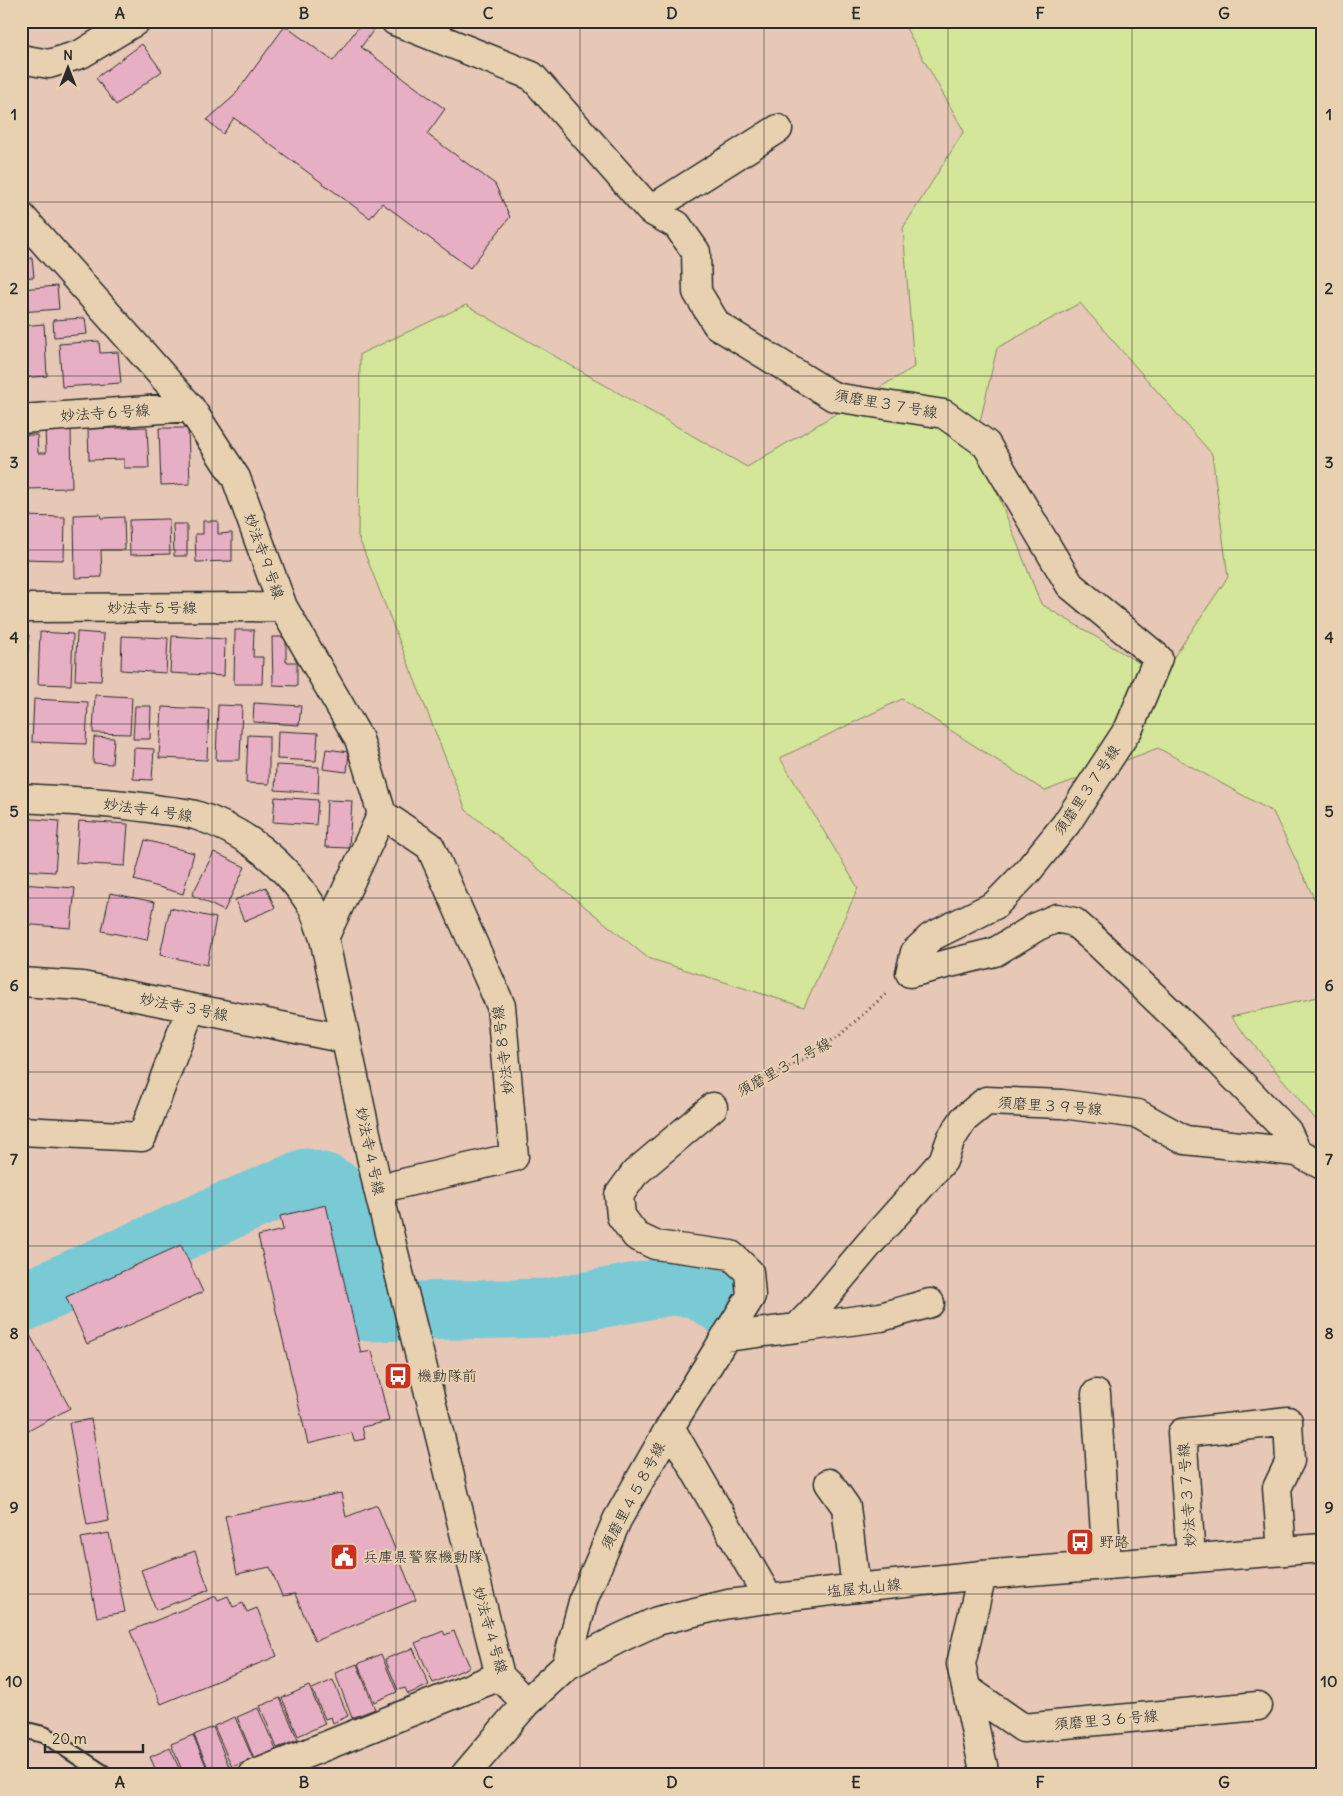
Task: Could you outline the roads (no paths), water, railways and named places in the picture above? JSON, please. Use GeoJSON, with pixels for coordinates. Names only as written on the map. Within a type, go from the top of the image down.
{"type":"FeatureCollection","features":[{"type":"Feature","properties":{"kind":"street"},"geometry":{"type":"LineString","coordinates":[[21,59],[49,64],[81,54],[136,21]]}},
{"type":"Feature","properties":{"kind":"street"},"geometry":{"type":"LineString","coordinates":[[395,21],[532,76],[650,210],[778,129]]}},
{"type":"Feature","properties":{"kind":"street","name":"須磨里３７号線"},"geometry":{"type":"LineString","coordinates":[[650,210],[677,225],[696,252],[697,292],[717,325],[834,397],[944,414],[986,444],[1070,586],[1158,658],[1129,728],[1066,824],[1027,872],[995,905],[930,937],[915,952],[910,973],[995,952],[1038,926],[1057,918],[1074,922],[1192,1033],[1254,1096],[1287,1131],[1297,1152]]}},
{"type":"Feature","properties":{"kind":"street","name":"妙法寺９号線"},"geometry":{"type":"LineString","coordinates":[[25,224],[190,407],[236,478],[283,607],[359,739],[382,814]]}},
{"type":"Feature","properties":{"kind":"street","name":"妙法寺６号線"},"geometry":{"type":"LineString","coordinates":[[21,419],[190,407]]}},
{"type":"Feature","properties":{"kind":"street","name":"妙法寺５号線"},"geometry":{"type":"LineString","coordinates":[[21,608],[283,607]]}},
{"type":"Feature","properties":{"kind":"street","name":"妙法寺４号線"},"geometry":{"type":"LineString","coordinates":[[21,798],[118,803],[194,815],[220,825],[244,838],[273,858],[295,882],[313,908],[324,938],[378,1189],[500,1676],[526,1703]]}},
{"type":"Feature","properties":{"kind":"street"},"geometry":{"type":"LineString","coordinates":[[324,938],[382,814]]}},
{"type":"Feature","properties":{"kind":"street","name":"妙法寺８号線"},"geometry":{"type":"LineString","coordinates":[[378,1189],[514,1157],[500,1006],[430,846],[382,814]]}},
{"type":"Feature","properties":{"kind":"street","name":"妙法寺３号線"},"geometry":{"type":"LineString","coordinates":[[21,982],[82,986],[346,1039]]}},
{"type":"Feature","properties":{"kind":"street"},"geometry":{"type":"LineString","coordinates":[[21,1131],[142,1137],[191,1008]]}},
{"type":"Feature","properties":{"kind":"street","name":"須磨里３９号線"},"geometry":{"type":"LineString","coordinates":[[797,1328],[816,1309],[870,1243],[943,1160],[951,1140],[964,1119],[986,1101],[1062,1104],[1138,1114],[1185,1140],[1297,1152],[1322,1164]]}},
{"type":"Feature","properties":{"kind":"street"},"geometry":{"type":"LineString","coordinates":[[713,1106],[635,1174],[619,1194],[621,1216],[636,1236],[655,1245],[731,1255],[749,1272],[751,1296],[725,1337]]}},
{"type":"Feature","properties":{"kind":"street"},"geometry":{"type":"LineString","coordinates":[[725,1337],[881,1317],[930,1302]]}},
{"type":"Feature","properties":{"kind":"street","name":"須磨里４５８号線"},"geometry":{"type":"LineString","coordinates":[[566,1666],[584,1598],[617,1520],[670,1427],[725,1337]]}},
{"type":"Feature","properties":{"kind":"street"},"geometry":{"type":"LineString","coordinates":[[1096,1394],[1107,1566]]}},
{"type":"Feature","properties":{"kind":"street","name":"妙法寺３７号線"},"geometry":{"type":"LineString","coordinates":[[1192,1558],[1182,1433],[1288,1421],[1290,1461],[1277,1488],[1282,1552]]}},
{"type":"Feature","properties":{"kind":"street"},"geometry":{"type":"LineString","coordinates":[[670,1427],[769,1599]]}},
{"type":"Feature","properties":{"kind":"street"},"geometry":{"type":"LineString","coordinates":[[829,1483],[846,1507],[856,1588]]}},
{"type":"Feature","properties":{"kind":"street","name":"塩屋丸山線"},"geometry":{"type":"LineString","coordinates":[[465,1775],[526,1703],[566,1666],[657,1621],[728,1604],[856,1588],[982,1575],[1322,1548]]}},
{"type":"Feature","properties":{"kind":"street"},"geometry":{"type":"LineString","coordinates":[[982,1575],[961,1664],[985,1775]]}},
{"type":"Feature","properties":{"kind":"street"},"geometry":{"type":"LineString","coordinates":[[253,1775],[500,1676]]}},
{"type":"Feature","properties":{"kind":"street","name":"須磨里３６号線"},"geometry":{"type":"LineString","coordinates":[[967,1689],[1023,1728],[1258,1706]]}},
{"type":"Feature","properties":{"kind":"lane"},"geometry":{"type":"LineString","coordinates":[[21,1729],[45,1735],[106,1775]]}},
{"type":"Feature","properties":{"kind":"waterway"},"geometry":{"type":"LineString","coordinates":[[21,1303],[306,1178],[325,1183],[339,1191],[346,1204],[369,1312],[547,1308],[671,1286],[697,1288],[727,1308]]}},
{"type":"Feature","properties":{"kind":"place","name":"機動隊前"},"geometry":{"type":"Point","coordinates":[398,1376]}},
{"type":"Feature","properties":{"kind":"place","name":"野路"},"geometry":{"type":"Point","coordinates":[1080,1542]}},
{"type":"Feature","properties":{"kind":"place","name":"兵庫県警察機動隊"},"geometry":{"type":"Point","coordinates":[344,1557]}}]}
